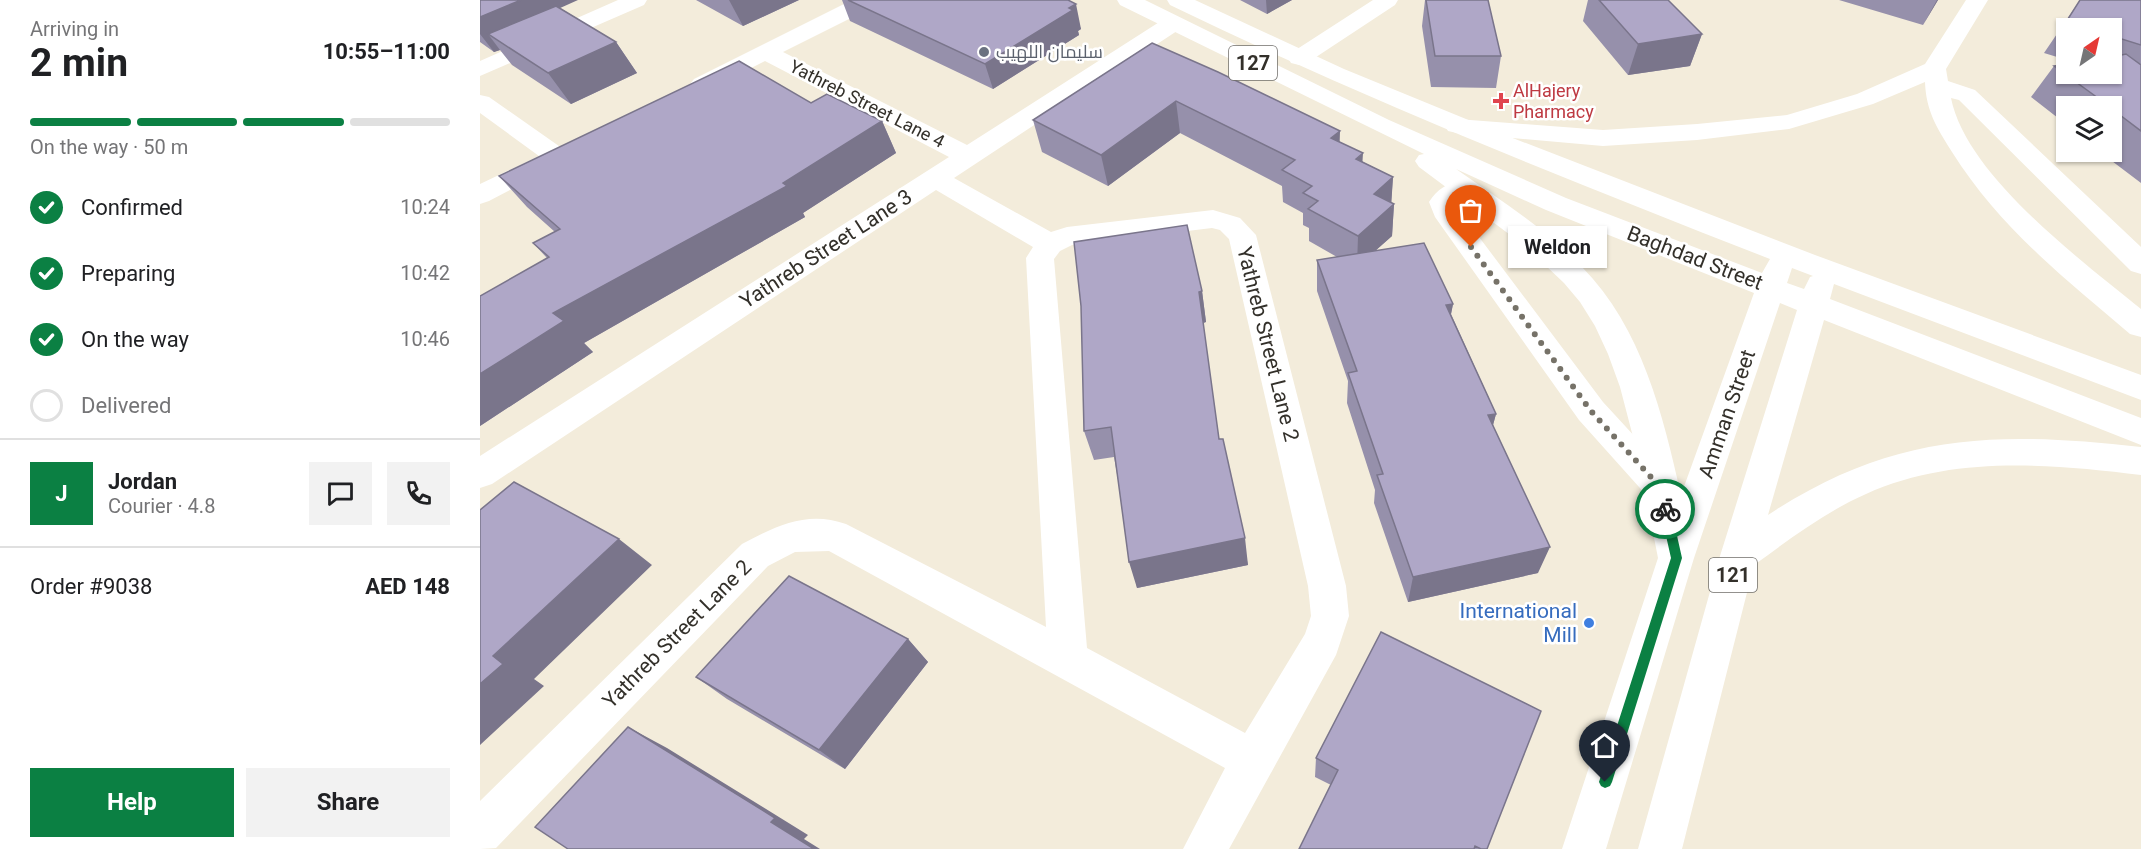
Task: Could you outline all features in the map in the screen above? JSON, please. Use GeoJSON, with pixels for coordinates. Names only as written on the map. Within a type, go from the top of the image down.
{"type":"FeatureCollection","features":[{"type":"Feature","properties":{"kind":"street"},"geometry":{"type":"LineString","coordinates":[[480,69],[636,0]]}},
{"type":"Feature","properties":{"kind":"street"},"geometry":{"type":"LineString","coordinates":[[682,94],[869,0]]}},
{"type":"Feature","properties":{"kind":"street","name":"Baghdad Street"},"geometry":{"type":"LineString","coordinates":[[1128,0],[1175,12],[1299,58],[1457,126],[1782,254],[1819,287],[2141,432]]}},
{"type":"Feature","properties":{"kind":"street"},"geometry":{"type":"LineString","coordinates":[[1299,58],[1387,0]]}},
{"type":"Feature","properties":{"kind":"street"},"geometry":{"type":"LineString","coordinates":[[1977,0],[1935,77],[1943,118],[1981,177],[2042,244],[2141,326]]}},
{"type":"Feature","properties":{"kind":"street","name":"Baghdad Street"},"geometry":{"type":"LineString","coordinates":[[1175,12],[1380,125],[1556,204],[1771,287],[1819,287],[2141,388]]}},
{"type":"Feature","properties":{"kind":"street","name":"Yathreb Street Lane 3"},"geometry":{"type":"LineString","coordinates":[[480,474],[935,178],[1175,12]]}},
{"type":"Feature","properties":{"kind":"street","name":"Yathreb Street Lane 4"},"geometry":{"type":"LineString","coordinates":[[765,52],[968,156]]}},
{"type":"Feature","properties":{"kind":"street"},"geometry":{"type":"LineString","coordinates":[[1457,126],[1603,138],[1697,132],[1789,122],[1935,77],[1967,94],[2138,259]]}},
{"type":"Feature","properties":{"kind":"street"},"geometry":{"type":"LineString","coordinates":[[480,102],[567,151],[480,195]]}},
{"type":"Feature","properties":{"kind":"street"},"geometry":{"type":"LineString","coordinates":[[1380,125],[1547,250],[1589,293],[1630,368],[1676,558]]}},
{"type":"Feature","properties":{"kind":"street"},"geometry":{"type":"LineString","coordinates":[[935,178],[1050,244],[1040,258],[1068,658]]}},
{"type":"Feature","properties":{"kind":"street"},"geometry":{"type":"LineString","coordinates":[[1463,187],[1444,198],[1442,202],[1445,212],[1591,411],[1660,487]]}},
{"type":"Feature","properties":{"kind":"street","name":"Yathreb Street Lane 2"},"geometry":{"type":"LineString","coordinates":[[1050,244],[1067,236],[1213,219],[1230,224],[1242,235],[1327,586],[1330,616],[1322,642],[1253,760],[1205,849]]}},
{"type":"Feature","properties":{"kind":"street","name":"Amman Street"},"geometry":{"type":"LineString","coordinates":[[1584,849],[1676,558],[1782,254]]}},
{"type":"Feature","properties":{"kind":"street","name":"121"},"geometry":{"type":"LineString","coordinates":[[1660,849],[1738,556],[1819,287]]}},
{"type":"Feature","properties":{"kind":"street"},"geometry":{"type":"LineString","coordinates":[[1738,556],[1816,504],[1853,484],[1890,470],[1933,458],[2015,451],[2060,452],[2141,461]]}},
{"type":"Feature","properties":{"kind":"street","name":"Yathreb Street Lane 2"},"geometry":{"type":"LineString","coordinates":[[480,832],[755,555],[791,536],[832,535],[1068,658],[1253,760]]}},
{"type":"Feature","properties":{"kind":"building"},"geometry":{"type":"Polygon","coordinates":[[[480,0],[521,0],[480,17],[480,0]]]}},
{"type":"Feature","properties":{"kind":"building"},"geometry":{"type":"Polygon","coordinates":[[[848,0],[1068,0],[1076,4],[1069,8],[1073,10],[985,64],[848,0]]]}},
{"type":"Feature","properties":{"kind":"building"},"geometry":{"type":"Polygon","coordinates":[[[1426,0],[1488,0],[1501,56],[1435,56],[1426,0]]]}},
{"type":"Feature","properties":{"kind":"building"},"geometry":{"type":"Polygon","coordinates":[[[1599,0],[1668,0],[1702,34],[1638,44],[1599,0]]]}},
{"type":"Feature","properties":{"kind":"building"},"geometry":{"type":"Polygon","coordinates":[[[2080,0],[2141,0],[2141,45],[2122,39],[2122,18],[2069,18],[2080,0]]]}},
{"type":"Feature","properties":{"kind":"building"},"geometry":{"type":"Polygon","coordinates":[[[556,6],[616,42],[548,73],[488,34],[556,6]]]}},
{"type":"Feature","properties":{"kind":"building"},"geometry":{"type":"Polygon","coordinates":[[[1152,43],[1340,131],[1331,138],[1363,153],[1356,159],[1393,177],[1374,194],[1394,204],[1358,236],[1308,209],[1318,201],[1303,193],[1312,186],[1282,170],[1295,160],[1176,101],[1101,155],[1033,120],[1152,43]]]}},
{"type":"Feature","properties":{"kind":"building"},"geometry":{"type":"Polygon","coordinates":[[[2126,54],[2141,65],[2141,131],[2122,117],[2122,96],[2095,96],[2079,84],[2122,84],[2122,55],[2126,54]]]}},
{"type":"Feature","properties":{"kind":"building"},"geometry":{"type":"Polygon","coordinates":[[[739,61],[811,103],[827,94],[882,121],[783,183],[787,186],[553,313],[564,321],[480,374],[480,296],[549,257],[533,243],[560,229],[499,176],[739,61]]]}},
{"type":"Feature","properties":{"kind":"building"},"geometry":{"type":"Polygon","coordinates":[[[1187,225],[1202,291],[1199,292],[1219,439],[1223,439],[1245,538],[1129,562],[1111,427],[1084,431],[1081,306],[1074,242],[1187,225]]]}},
{"type":"Feature","properties":{"kind":"building"},"geometry":{"type":"Polygon","coordinates":[[[1424,243],[1453,304],[1446,305],[1496,414],[1488,415],[1550,547],[1413,577],[1377,475],[1383,474],[1348,373],[1357,371],[1317,260],[1424,243]]]}},
{"type":"Feature","properties":{"kind":"building"},"geometry":{"type":"Polygon","coordinates":[[[514,482],[619,539],[493,656],[503,664],[480,684],[480,510],[514,482]]]}},
{"type":"Feature","properties":{"kind":"building"},"geometry":{"type":"Polygon","coordinates":[[[789,576],[908,639],[819,750],[696,677],[789,576]]]}},
{"type":"Feature","properties":{"kind":"building"},"geometry":{"type":"Polygon","coordinates":[[[1381,632],[1541,711],[1487,849],[1475,846],[1474,849],[1299,849],[1338,770],[1316,758],[1381,632]]]}},
{"type":"Feature","properties":{"kind":"building"},"geometry":{"type":"Polygon","coordinates":[[[628,727],[775,818],[771,822],[814,849],[568,849],[535,827],[628,727]]]}},
{"type":"Feature","properties":{"kind":"way so far"},"geometry":{"type":"LineString","coordinates":[[1471,247],[1591,411],[1660,487],[1665,509]]}},
{"type":"Feature","properties":{"kind":"place","name":"سليمان اللهيب"},"geometry":{"type":"Point","coordinates":[984,52]}},
{"type":"Feature","properties":{"kind":"place","name":"AlHajery Pharmacy"},"geometry":{"type":"Point","coordinates":[1501,101]}},
{"type":"Feature","properties":{"kind":"place","name":"Weldon"},"geometry":{"type":"Point","coordinates":[1471,247]}},
{"type":"Feature","properties":{"kind":"place","name":"International Mill"},"geometry":{"type":"Point","coordinates":[1589,623]}},
{"type":"Feature","properties":{"kind":"route"},"geometry":{"type":"LineString","coordinates":[[1605,782],[1676,558],[1665,509]]}}]}
